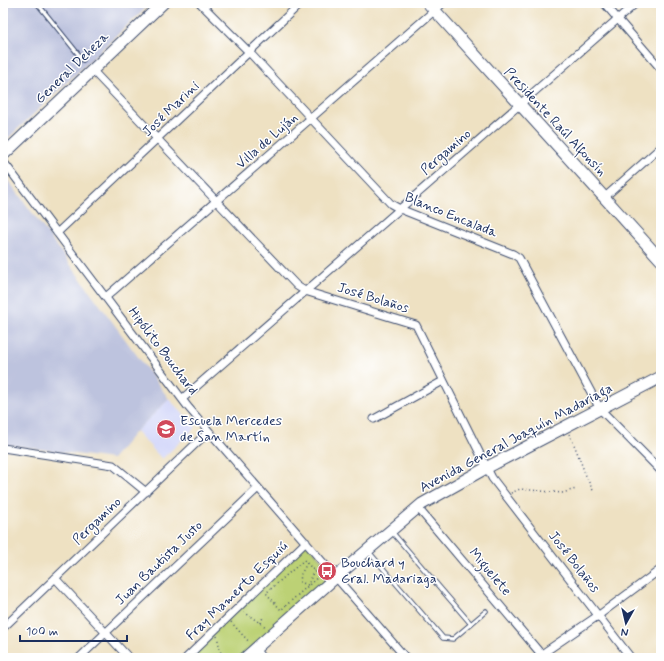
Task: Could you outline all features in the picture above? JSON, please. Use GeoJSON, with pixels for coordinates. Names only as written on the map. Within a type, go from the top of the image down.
{"type":"FeatureCollection","features":[{"type":"Feature","properties":{"kind":"main road","name":"General Deheza"},"geometry":{"type":"LineString","coordinates":[[3,156],[163,3]]}},
{"type":"Feature","properties":{"kind":"main road","name":"Presidente Raúl Alfonsín"},"geometry":{"type":"LineString","coordinates":[[435,5],[519,105],[605,197],[661,260]]}},
{"type":"Feature","properties":{"kind":"main road","name":"Avenida General Joaquín Madariaga"},"geometry":{"type":"LineString","coordinates":[[245,658],[259,654],[275,632],[334,576],[368,551],[418,508],[486,468],[661,377]]}},
{"type":"Feature","properties":{"kind":"street","name":"Blanco Encalada"},"geometry":{"type":"LineString","coordinates":[[200,3],[249,52],[391,204],[520,258],[600,409],[661,471]]}},
{"type":"Feature","properties":{"kind":"street","name":"José Marini"},"geometry":{"type":"LineString","coordinates":[[58,233],[301,3]]}},
{"type":"Feature","properties":{"kind":"street"},"geometry":{"type":"LineString","coordinates":[[604,3],[661,69]]}},
{"type":"Feature","properties":{"kind":"street","name":"Pergamino"},"geometry":{"type":"LineString","coordinates":[[182,399],[636,3]]}},
{"type":"Feature","properties":{"kind":"street","name":"Villa de Luján"},"geometry":{"type":"LineString","coordinates":[[106,297],[312,119],[435,5]]}},
{"type":"Feature","properties":{"kind":"street","name":"José Bolaños"},"geometry":{"type":"LineString","coordinates":[[92,70],[297,286],[305,291],[416,325],[486,468],[506,496],[632,658]]}},
{"type":"Feature","properties":{"kind":"street"},"geometry":{"type":"LineString","coordinates":[[605,197],[661,147]]}},
{"type":"Feature","properties":{"kind":"street","name":"Hipólito Bouchard"},"geometry":{"type":"LineString","coordinates":[[3,156],[58,233],[208,432],[306,542],[406,658]]}},
{"type":"Feature","properties":{"kind":"street"},"geometry":{"type":"LineString","coordinates":[[374,419],[443,381]]}},
{"type":"Feature","properties":{"kind":"street","name":"Pergamino"},"geometry":{"type":"LineString","coordinates":[[3,628],[208,432]]}},
{"type":"Feature","properties":{"kind":"street"},"geometry":{"type":"LineString","coordinates":[[3,448],[113,465],[146,492]]}},
{"type":"Feature","properties":{"kind":"street","name":"Juan Bautista Justo"},"geometry":{"type":"LineString","coordinates":[[79,658],[258,488]]}},
{"type":"Feature","properties":{"kind":"street","name":"Miguelete"},"geometry":{"type":"LineString","coordinates":[[418,508],[538,656]]}},
{"type":"Feature","properties":{"kind":"street","name":"Fray Mamerto Esquiú"},"geometry":{"type":"LineString","coordinates":[[186,658],[306,542]]}},
{"type":"Feature","properties":{"kind":"street"},"geometry":{"type":"LineString","coordinates":[[538,656],[599,615],[661,569]]}},
{"type":"Feature","properties":{"kind":"street"},"geometry":{"type":"LineString","coordinates":[[55,578],[129,658]]}},
{"type":"Feature","properties":{"kind":"lane"},"geometry":{"type":"LineString","coordinates":[[37,3],[83,60]]}},
{"type":"Feature","properties":{"kind":"lane"},"geometry":{"type":"LineString","coordinates":[[391,530],[471,624]]}},
{"type":"Feature","properties":{"kind":"lane"},"geometry":{"type":"LineString","coordinates":[[368,551],[443,638],[453,639],[486,611]]}},
{"type":"Feature","properties":{"kind":"path"},"geometry":{"type":"LineString","coordinates":[[565,427],[577,449],[585,476],[594,492]]}},
{"type":"Feature","properties":{"kind":"path"},"geometry":{"type":"LineString","coordinates":[[506,496],[520,489],[562,493],[576,489]]}},
{"type":"Feature","properties":{"kind":"path"},"geometry":{"type":"LineString","coordinates":[[319,576],[304,560],[266,593],[281,610],[319,576],[334,576]]}},
{"type":"Feature","properties":{"kind":"path"},"geometry":{"type":"LineString","coordinates":[[307,563],[301,574],[300,582],[308,585]]}},
{"type":"Feature","properties":{"kind":"path"},"geometry":{"type":"LineString","coordinates":[[308,585],[314,570]]}},
{"type":"Feature","properties":{"kind":"path"},"geometry":{"type":"LineString","coordinates":[[238,608],[275,632]]}},
{"type":"Feature","properties":{"kind":"path"},"geometry":{"type":"LineString","coordinates":[[261,623],[263,617]]}},
{"type":"Feature","properties":{"kind":"path"},"geometry":{"type":"LineString","coordinates":[[228,618],[259,654]]}},
{"type":"Feature","properties":{"kind":"path"},"geometry":{"type":"LineString","coordinates":[[216,629],[222,658]]}},
{"type":"Feature","properties":{"kind":"shaded area"},"geometry":{"type":"Polygon","coordinates":[[[3,3],[151,3],[3,143],[3,3]]]}},
{"type":"Feature","properties":{"kind":"shaded area"},"geometry":{"type":"Polygon","coordinates":[[[3,173],[169,399],[136,431],[112,459],[3,444],[3,173]]]}},
{"type":"Feature","properties":{"kind":"shaded area","name":"Escuela Mercedes de San Martín"},"geometry":{"type":"Polygon","coordinates":[[[169,399],[196,427],[162,459],[136,431],[169,399]]]}},
{"type":"Feature","properties":{"kind":"green space"},"geometry":{"type":"Polygon","coordinates":[[[306,542],[336,577],[245,658],[186,658],[306,542]]]}},
{"type":"Feature","properties":{"kind":"place","name":"Escuela Mercedes de San Martín"},"geometry":{"type":"Point","coordinates":[166,429]}},
{"type":"Feature","properties":{"kind":"place","name":"Bouchard y Gral. Madariaga"},"geometry":{"type":"Point","coordinates":[327,571]}}]}
